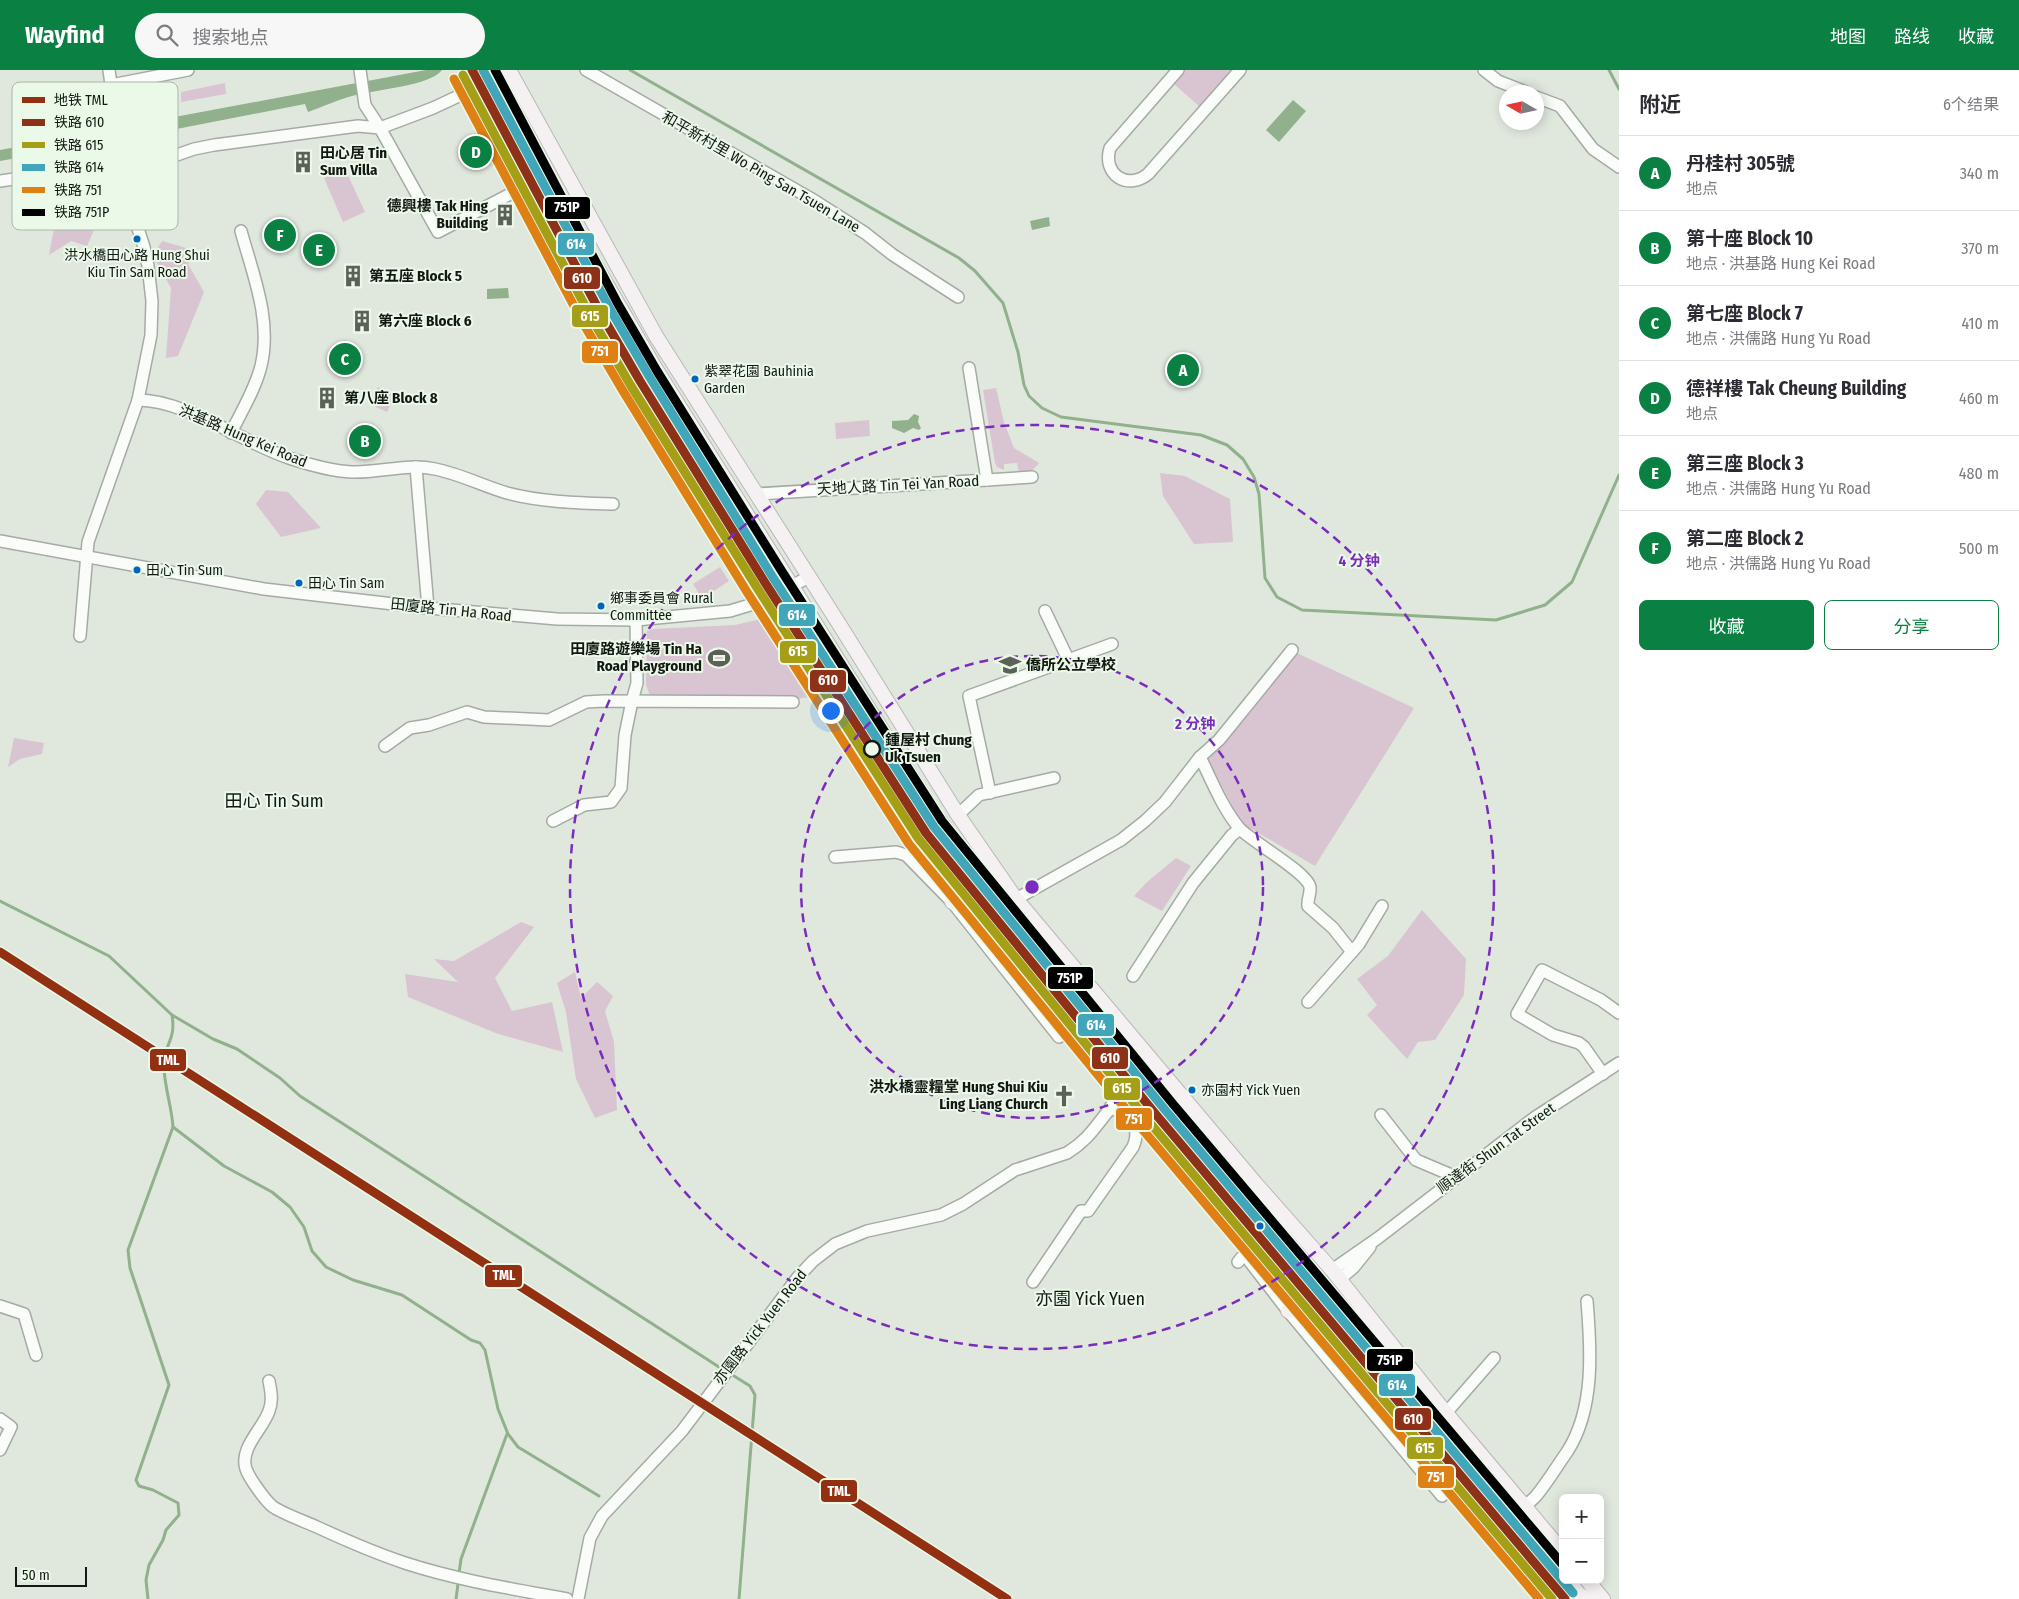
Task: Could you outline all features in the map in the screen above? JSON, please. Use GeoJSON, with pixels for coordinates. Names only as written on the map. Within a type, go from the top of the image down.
{"type":"FeatureCollection","features":[{"type":"Feature","properties":{"kind":"main road"},"geometry":{"type":"LineString","coordinates":[[493,70],[506,94],[509,106],[556,197],[633,332],[929,805],[975,867],[984,874],[999,900],[1310,1274],[1521,1513],[1559,1548]]}},
{"type":"Feature","properties":{"kind":"main road"},"geometry":{"type":"LineString","coordinates":[[509,70],[640,309],[958,815],[1016,899],[1256,1184],[1336,1275],[1446,1413],[1521,1513],[1559,1568]]}},
{"type":"Feature","properties":{"kind":"main road"},"geometry":{"type":"LineString","coordinates":[[946,828],[958,815]]}},
{"type":"Feature","properties":{"kind":"main road"},"geometry":{"type":"LineString","coordinates":[[974,887],[975,867]]}},
{"type":"Feature","properties":{"kind":"main road"},"geometry":{"type":"LineString","coordinates":[[952,902],[974,887]]}},
{"type":"Feature","properties":{"kind":"main road"},"geometry":{"type":"LineString","coordinates":[[974,887],[999,900]]}},
{"type":"Feature","properties":{"kind":"main road"},"geometry":{"type":"LineString","coordinates":[[1288,1311],[1308,1292],[1310,1274]]}},
{"type":"Feature","properties":{"kind":"main road"},"geometry":{"type":"LineString","coordinates":[[1327,1292],[1336,1275]]}},
{"type":"Feature","properties":{"kind":"main road"},"geometry":{"type":"LineString","coordinates":[[1308,1292],[1327,1292]]}},
{"type":"Feature","properties":{"kind":"main road"},"geometry":{"type":"LineString","coordinates":[[1571,1584],[1582,1597]]}},
{"type":"Feature","properties":{"kind":"main road"},"geometry":{"type":"LineString","coordinates":[[1590,1584],[1603,1599]]}},
{"type":"Feature","properties":{"kind":"street"},"geometry":{"type":"LineString","coordinates":[[126,82],[184,70]]}},
{"type":"Feature","properties":{"kind":"street"},"geometry":{"type":"LineString","coordinates":[[360,70],[365,105],[380,128],[438,232],[514,192]]}},
{"type":"Feature","properties":{"kind":"street"},"geometry":{"type":"LineString","coordinates":[[178,155],[214,145],[358,126],[380,128],[433,108],[480,86],[488,70]]}},
{"type":"Feature","properties":{"kind":"street","name":"和平新村里 Wo Ping San Tsuen Lane"},"geometry":{"type":"LineString","coordinates":[[586,70],[810,198],[958,297]]}},
{"type":"Feature","properties":{"kind":"street"},"geometry":{"type":"LineString","coordinates":[[1178,70],[1110,148],[1108,154],[1110,166],[1119,178],[1125,181],[1138,181],[1148,174],[1240,70]]}},
{"type":"Feature","properties":{"kind":"street"},"geometry":{"type":"LineString","coordinates":[[1484,70],[1498,81],[1508,85]]}},
{"type":"Feature","properties":{"kind":"street"},"geometry":{"type":"LineString","coordinates":[[480,86],[492,90],[509,106]]}},
{"type":"Feature","properties":{"kind":"street"},"geometry":{"type":"LineString","coordinates":[[1544,100],[1560,106],[1593,149],[1619,167]]}},
{"type":"Feature","properties":{"kind":"street"},"geometry":{"type":"LineString","coordinates":[[80,636],[85,557],[88,542],[138,400],[151,335],[152,301],[144,247],[138,230]]}},
{"type":"Feature","properties":{"kind":"street"},"geometry":{"type":"LineString","coordinates":[[231,433],[256,380],[263,354],[264,340],[263,313],[241,231]]}},
{"type":"Feature","properties":{"kind":"street","name":"天地人路 Tin Tei Yan Road"},"geometry":{"type":"LineString","coordinates":[[756,494],[987,480],[969,368]]}},
{"type":"Feature","properties":{"kind":"street","name":"洪基路 Hung Kei Road"},"geometry":{"type":"LineString","coordinates":[[138,400],[152,401],[183,410],[288,458],[324,468],[354,472],[398,467],[435,469],[510,493],[538,499],[613,504]]}},
{"type":"Feature","properties":{"kind":"street"},"geometry":{"type":"LineString","coordinates":[[416,467],[428,608]]}},
{"type":"Feature","properties":{"kind":"street"},"geometry":{"type":"LineString","coordinates":[[987,480],[1032,477]]}},
{"type":"Feature","properties":{"kind":"street","name":"田廈路 Tin Ha Road"},"geometry":{"type":"LineString","coordinates":[[0,541],[264,589],[532,618],[636,620],[730,611],[760,602],[809,577]]}},
{"type":"Feature","properties":{"kind":"street"},"geometry":{"type":"LineString","coordinates":[[1045,611],[1068,659]]}},
{"type":"Feature","properties":{"kind":"street"},"geometry":{"type":"LineString","coordinates":[[553,821],[584,805],[611,802],[621,788],[625,735],[637,683],[636,620]]}},
{"type":"Feature","properties":{"kind":"street"},"geometry":{"type":"LineString","coordinates":[[990,793],[969,696],[1112,644]]}},
{"type":"Feature","properties":{"kind":"street"},"geometry":{"type":"LineString","coordinates":[[1016,899],[1071,870],[1121,840],[1165,802],[1200,757],[1219,740],[1292,650]]}},
{"type":"Feature","properties":{"kind":"street"},"geometry":{"type":"LineString","coordinates":[[385,746],[410,728],[429,725],[467,712],[484,717],[525,718],[544,721],[586,702],[793,702]]}},
{"type":"Feature","properties":{"kind":"street"},"geometry":{"type":"LineString","coordinates":[[1200,757],[1226,810],[1240,830],[1300,875],[1310,888],[1308,906],[1333,928],[1352,952]]}},
{"type":"Feature","properties":{"kind":"street"},"geometry":{"type":"LineString","coordinates":[[958,815],[979,795],[1054,778]]}},
{"type":"Feature","properties":{"kind":"street"},"geometry":{"type":"LineString","coordinates":[[1133,976],[1193,883],[1232,835],[1240,830]]}},
{"type":"Feature","properties":{"kind":"street"},"geometry":{"type":"LineString","coordinates":[[835,857],[896,852],[906,855],[952,902],[1059,1037]]}},
{"type":"Feature","properties":{"kind":"street"},"geometry":{"type":"LineString","coordinates":[[1308,1002],[1359,944],[1382,906]]}},
{"type":"Feature","properties":{"kind":"street"},"geometry":{"type":"LineString","coordinates":[[1603,1074],[1584,1047],[1579,1043],[1553,1036],[1517,1014],[1542,970],[1601,1000],[1619,1013]]}},
{"type":"Feature","properties":{"kind":"street"},"geometry":{"type":"LineString","coordinates":[[1133,1060],[1133,1083],[1162,1096]]}},
{"type":"Feature","properties":{"kind":"street","name":"順達街 Shun Tat Street"},"geometry":{"type":"LineString","coordinates":[[1336,1275],[1342,1261],[1378,1238],[1534,1118],[1619,1063]]}},
{"type":"Feature","properties":{"kind":"street","name":"亦園路 Yick Yuen Road"},"geometry":{"type":"LineString","coordinates":[[578,1599],[590,1538],[602,1516],[682,1431],[812,1261],[835,1244],[867,1231],[950,1212],[1015,1170],[1067,1153],[1087,1138],[1133,1083]]}},
{"type":"Feature","properties":{"kind":"street"},"geometry":{"type":"LineString","coordinates":[[1032,1282],[1081,1211],[1087,1213],[1137,1139],[1133,1123],[1112,1106]]}},
{"type":"Feature","properties":{"kind":"street"},"geometry":{"type":"LineString","coordinates":[[1381,1115],[1416,1160],[1456,1177]]}},
{"type":"Feature","properties":{"kind":"street"},"geometry":{"type":"LineString","coordinates":[[1238,1262],[1242,1257],[1247,1258],[1288,1311],[1442,1496]]}},
{"type":"Feature","properties":{"kind":"street"},"geometry":{"type":"LineString","coordinates":[[1521,1513],[1536,1496],[1568,1450],[1581,1419],[1586,1398],[1590,1342],[1587,1301]]}},
{"type":"Feature","properties":{"kind":"street"},"geometry":{"type":"LineString","coordinates":[[0,1306],[24,1314],[36,1355]]}},
{"type":"Feature","properties":{"kind":"street"},"geometry":{"type":"LineString","coordinates":[[1446,1413],[1494,1358]]}},
{"type":"Feature","properties":{"kind":"street"},"geometry":{"type":"LineString","coordinates":[[269,1381],[272,1394],[269,1412],[254,1435],[245,1457],[245,1464],[246,1470],[255,1484],[272,1506],[327,1532],[404,1563],[468,1580],[567,1599]]}},
{"type":"Feature","properties":{"kind":"street"},"geometry":{"type":"LineString","coordinates":[[0,1420],[11,1428],[0,1450]]}},
{"type":"Feature","properties":{"kind":"shaded area"},"geometry":{"type":"Polygon","coordinates":[[[426,70],[442,70],[426,80],[414,84],[352,96],[308,112],[305,104],[178,129],[178,116],[426,70]]]}},
{"type":"Feature","properties":{"kind":"shaded area"},"geometry":{"type":"Polygon","coordinates":[[[1184,70],[1233,70],[1200,107],[1173,83],[1184,70]]]}},
{"type":"Feature","properties":{"kind":"shaded area"},"geometry":{"type":"Polygon","coordinates":[[[225,83],[226,94],[181,102],[181,92],[225,83]]]}},
{"type":"Feature","properties":{"kind":"shaded area"},"geometry":{"type":"Polygon","coordinates":[[[1293,100],[1306,111],[1279,142],[1266,130],[1293,100]]]}},
{"type":"Feature","properties":{"kind":"shaded area"},"geometry":{"type":"Polygon","coordinates":[[[12,148],[12,159],[0,161],[0,150],[12,148]]]}},
{"type":"Feature","properties":{"kind":"shaded area"},"geometry":{"type":"Polygon","coordinates":[[[345,169],[365,212],[343,222],[324,178],[345,169]]]}},
{"type":"Feature","properties":{"kind":"shaded area"},"geometry":{"type":"Polygon","coordinates":[[[1049,217],[1050,226],[1032,230],[1030,221],[1049,217]]]}},
{"type":"Feature","properties":{"kind":"shaded area"},"geometry":{"type":"Polygon","coordinates":[[[54,230],[94,230],[87,246],[71,241],[49,255],[54,230]]]}},
{"type":"Feature","properties":{"kind":"shaded area"},"geometry":{"type":"Polygon","coordinates":[[[162,241],[197,251],[188,264],[204,292],[178,356],[166,358],[171,288],[153,256],[162,241]]]}},
{"type":"Feature","properties":{"kind":"shaded area"},"geometry":{"type":"Polygon","coordinates":[[[508,288],[509,298],[487,299],[487,289],[508,288]]]}},
{"type":"Feature","properties":{"kind":"shaded area"},"geometry":{"type":"Polygon","coordinates":[[[378,387],[395,395],[387,412],[369,404],[378,387]]]}},
{"type":"Feature","properties":{"kind":"shaded area"},"geometry":{"type":"Polygon","coordinates":[[[996,388],[1004,422],[1014,448],[1039,463],[1030,473],[1019,473],[1017,463],[1004,464],[1004,470],[997,467],[995,463],[983,390],[996,388]]]}},
{"type":"Feature","properties":{"kind":"shaded area"},"geometry":{"type":"Polygon","coordinates":[[[914,414],[919,416],[918,422],[921,428],[919,430],[913,428],[904,433],[892,428],[892,421],[908,420],[914,414]]]}},
{"type":"Feature","properties":{"kind":"shaded area"},"geometry":{"type":"Polygon","coordinates":[[[869,420],[870,436],[836,439],[835,423],[869,420]]]}},
{"type":"Feature","properties":{"kind":"shaded area"},"geometry":{"type":"Polygon","coordinates":[[[1160,473],[1185,476],[1230,499],[1233,542],[1194,544],[1163,496],[1160,473]]]}},
{"type":"Feature","properties":{"kind":"shaded area"},"geometry":{"type":"Polygon","coordinates":[[[266,490],[288,492],[321,528],[281,537],[256,504],[266,490]]]}},
{"type":"Feature","properties":{"kind":"shaded area"},"geometry":{"type":"Polygon","coordinates":[[[720,567],[729,581],[702,599],[693,584],[720,567]]]}},
{"type":"Feature","properties":{"kind":"shaded area","name":"田廈路遊樂場 Tin Ha Road Playground"},"geometry":{"type":"Polygon","coordinates":[[[765,618],[814,693],[811,697],[795,699],[651,699],[646,685],[647,631],[653,629],[735,625],[765,618]]]}},
{"type":"Feature","properties":{"kind":"shaded area"},"geometry":{"type":"Polygon","coordinates":[[[1297,653],[1414,708],[1315,866],[1241,823],[1208,759],[1297,653]]]}},
{"type":"Feature","properties":{"kind":"shaded area"},"geometry":{"type":"Polygon","coordinates":[[[14,738],[44,743],[42,754],[20,759],[8,767],[14,738]]]}},
{"type":"Feature","properties":{"kind":"shaded area"},"geometry":{"type":"Polygon","coordinates":[[[1176,858],[1191,866],[1162,911],[1134,896],[1147,882],[1176,858]]]}},
{"type":"Feature","properties":{"kind":"shaded area"},"geometry":{"type":"Polygon","coordinates":[[[1422,910],[1466,959],[1464,995],[1435,1040],[1418,1042],[1407,1059],[1367,1015],[1377,1005],[1357,979],[1388,956],[1422,910]]]}},
{"type":"Feature","properties":{"kind":"shaded area"},"geometry":{"type":"Polygon","coordinates":[[[521,922],[534,927],[495,978],[512,1011],[552,1002],[563,1052],[498,1034],[408,997],[405,974],[458,982],[434,959],[454,961],[521,922]]]}},
{"type":"Feature","properties":{"kind":"shaded area"},"geometry":{"type":"Polygon","coordinates":[[[575,972],[581,998],[597,982],[613,996],[605,1011],[614,1042],[617,1110],[595,1118],[576,1079],[566,1012],[557,983],[575,972]]]}},
{"type":"Feature","properties":{"kind":"waterway"},"geometry":{"type":"LineString","coordinates":[[630,70],[959,258],[975,271],[1003,303],[1018,352],[1024,385],[1029,396],[1042,408],[1061,417],[1201,435],[1227,445],[1243,459],[1254,477],[1259,494],[1265,578],[1277,597],[1302,610],[1496,620],[1545,605],[1572,582],[1619,475]]}},
{"type":"Feature","properties":{"kind":"waterway"},"geometry":{"type":"LineString","coordinates":[[1609,70],[1619,89]]}},
{"type":"Feature","properties":{"kind":"waterway"},"geometry":{"type":"LineString","coordinates":[[0,901],[109,956],[172,1015],[213,1039],[237,1049],[280,1078],[300,1096],[719,1367]]}},
{"type":"Feature","properties":{"kind":"waterway"},"geometry":{"type":"LineString","coordinates":[[148,1599],[146,1580],[149,1565],[163,1540],[166,1530],[179,1515],[178,1503],[153,1490],[139,1486],[136,1480],[169,1385],[130,1268],[128,1250],[173,1127],[164,1068],[165,1055],[173,1030],[172,1015]]}},
{"type":"Feature","properties":{"kind":"waterway"},"geometry":{"type":"LineString","coordinates":[[173,1127],[224,1166],[272,1192],[290,1207],[304,1227],[312,1251],[326,1267],[353,1280],[402,1295],[471,1340],[480,1343],[485,1350],[498,1409],[508,1434],[518,1447],[599,1496]]}},
{"type":"Feature","properties":{"kind":"waterway"},"geometry":{"type":"LineString","coordinates":[[734,1376],[750,1386],[755,1395],[739,1599]]}},
{"type":"Feature","properties":{"kind":"waterway"},"geometry":{"type":"LineString","coordinates":[[459,1573],[461,1559],[507,1434]]}},
{"type":"Feature","properties":{"kind":"waterway"},"geometry":{"type":"LineString","coordinates":[[456,1599],[458,1584]]}},
{"type":"Feature","properties":{"kind":"metro line","name":"TML"},"geometry":{"type":"LineString","coordinates":[[0,952],[1007,1599]]}},
{"type":"Feature","properties":{"kind":"rail line","name":"610"},"geometry":{"type":"LineString","coordinates":[[472,70],[601,314],[640,381],[764,581],[926,833],[1158,1117],[1565,1599]]}},
{"type":"Feature","properties":{"kind":"rail line","name":"614"},"geometry":{"type":"LineString","coordinates":[[483,70],[610,309],[649,376],[772,576],[934,827],[1166,1111],[1573,1593]]}},
{"type":"Feature","properties":{"kind":"rail line","name":"751P"},"geometry":{"type":"LineString","coordinates":[[495,70],[618,304],[657,371],[781,570],[942,821],[1173,1104],[1559,1560]]}},
{"type":"Feature","properties":{"kind":"rail line","name":"615"},"geometry":{"type":"LineString","coordinates":[[463,75],[592,319],[631,386],[756,586],[918,838],[1150,1123],[1552,1599]]}},
{"type":"Feature","properties":{"kind":"rail line","name":"751"},"geometry":{"type":"LineString","coordinates":[[454,79],[583,323],[623,391],[747,592],[909,844],[1143,1130],[1539,1599]]}},
{"type":"Feature","properties":{"kind":"place","name":"德祥樓 Tak Cheung Building"},"geometry":{"type":"Point","coordinates":[476,152]}},
{"type":"Feature","properties":{"kind":"place","name":"田心居 Tin Sum Villa"},"geometry":{"type":"Point","coordinates":[303,162]}},
{"type":"Feature","properties":{"kind":"place","name":"德興樓 Tak Hing Building"},"geometry":{"type":"Point","coordinates":[505,215]}},
{"type":"Feature","properties":{"kind":"place","name":"第二座 Block 2"},"geometry":{"type":"Point","coordinates":[280,235]}},
{"type":"Feature","properties":{"kind":"place","name":"洪水橋田心路 Hung Shui Kiu Tin Sam Road"},"geometry":{"type":"Point","coordinates":[137,239]}},
{"type":"Feature","properties":{"kind":"place","name":"第三座 Block 3"},"geometry":{"type":"Point","coordinates":[319,250]}},
{"type":"Feature","properties":{"kind":"place","name":"第五座 Block 5"},"geometry":{"type":"Point","coordinates":[353,276]}},
{"type":"Feature","properties":{"kind":"place","name":"第六座 Block 6"},"geometry":{"type":"Point","coordinates":[362,321]}},
{"type":"Feature","properties":{"kind":"place","name":"第七座 Block 7"},"geometry":{"type":"Point","coordinates":[345,359]}},
{"type":"Feature","properties":{"kind":"place","name":"丹桂村 305號"},"geometry":{"type":"Point","coordinates":[1183,370]}},
{"type":"Feature","properties":{"kind":"place","name":"紫翠花園 Bauhinia Garden"},"geometry":{"type":"Point","coordinates":[695,379]}},
{"type":"Feature","properties":{"kind":"place","name":"第八座 Block 8"},"geometry":{"type":"Point","coordinates":[327,398]}},
{"type":"Feature","properties":{"kind":"place","name":"第十座 Block 10"},"geometry":{"type":"Point","coordinates":[365,441]}},
{"type":"Feature","properties":{"kind":"place","name":"田心 Tin Sum"},"geometry":{"type":"Point","coordinates":[137,570]}},
{"type":"Feature","properties":{"kind":"place","name":"田心 Tin Sam"},"geometry":{"type":"Point","coordinates":[299,583]}},
{"type":"Feature","properties":{"kind":"place","name":"鄉事委員會 Rural Committee"},"geometry":{"type":"Point","coordinates":[601,606]}},
{"type":"Feature","properties":{"kind":"place","name":"田廈路遊樂場 Tin Ha Road Playground"},"geometry":{"type":"Point","coordinates":[719,658]}},
{"type":"Feature","properties":{"kind":"place","name":"僑所公立學校"},"geometry":{"type":"Point","coordinates":[1010,665]}},
{"type":"Feature","properties":{"kind":"place","name":"鍾屋村 Chung Uk Tsuen"},"geometry":{"type":"Point","coordinates":[872,749]}},
{"type":"Feature","properties":{"kind":"place","name":"亦園村 Yick Yuen"},"geometry":{"type":"Point","coordinates":[1192,1090]}},
{"type":"Feature","properties":{"kind":"place","name":"洪水橋靈糧堂 Hung Shui Kiu Ling Liang Church"},"geometry":{"type":"Point","coordinates":[1064,1096]}},
{"type":"Feature","properties":{"kind":"district","name":"田心 Tin Sum"},"geometry":{"type":"Point","coordinates":[274,801]}},
{"type":"Feature","properties":{"kind":"district","name":"亦園 Yick Yuen"},"geometry":{"type":"Point","coordinates":[1090,1299]}}]}
